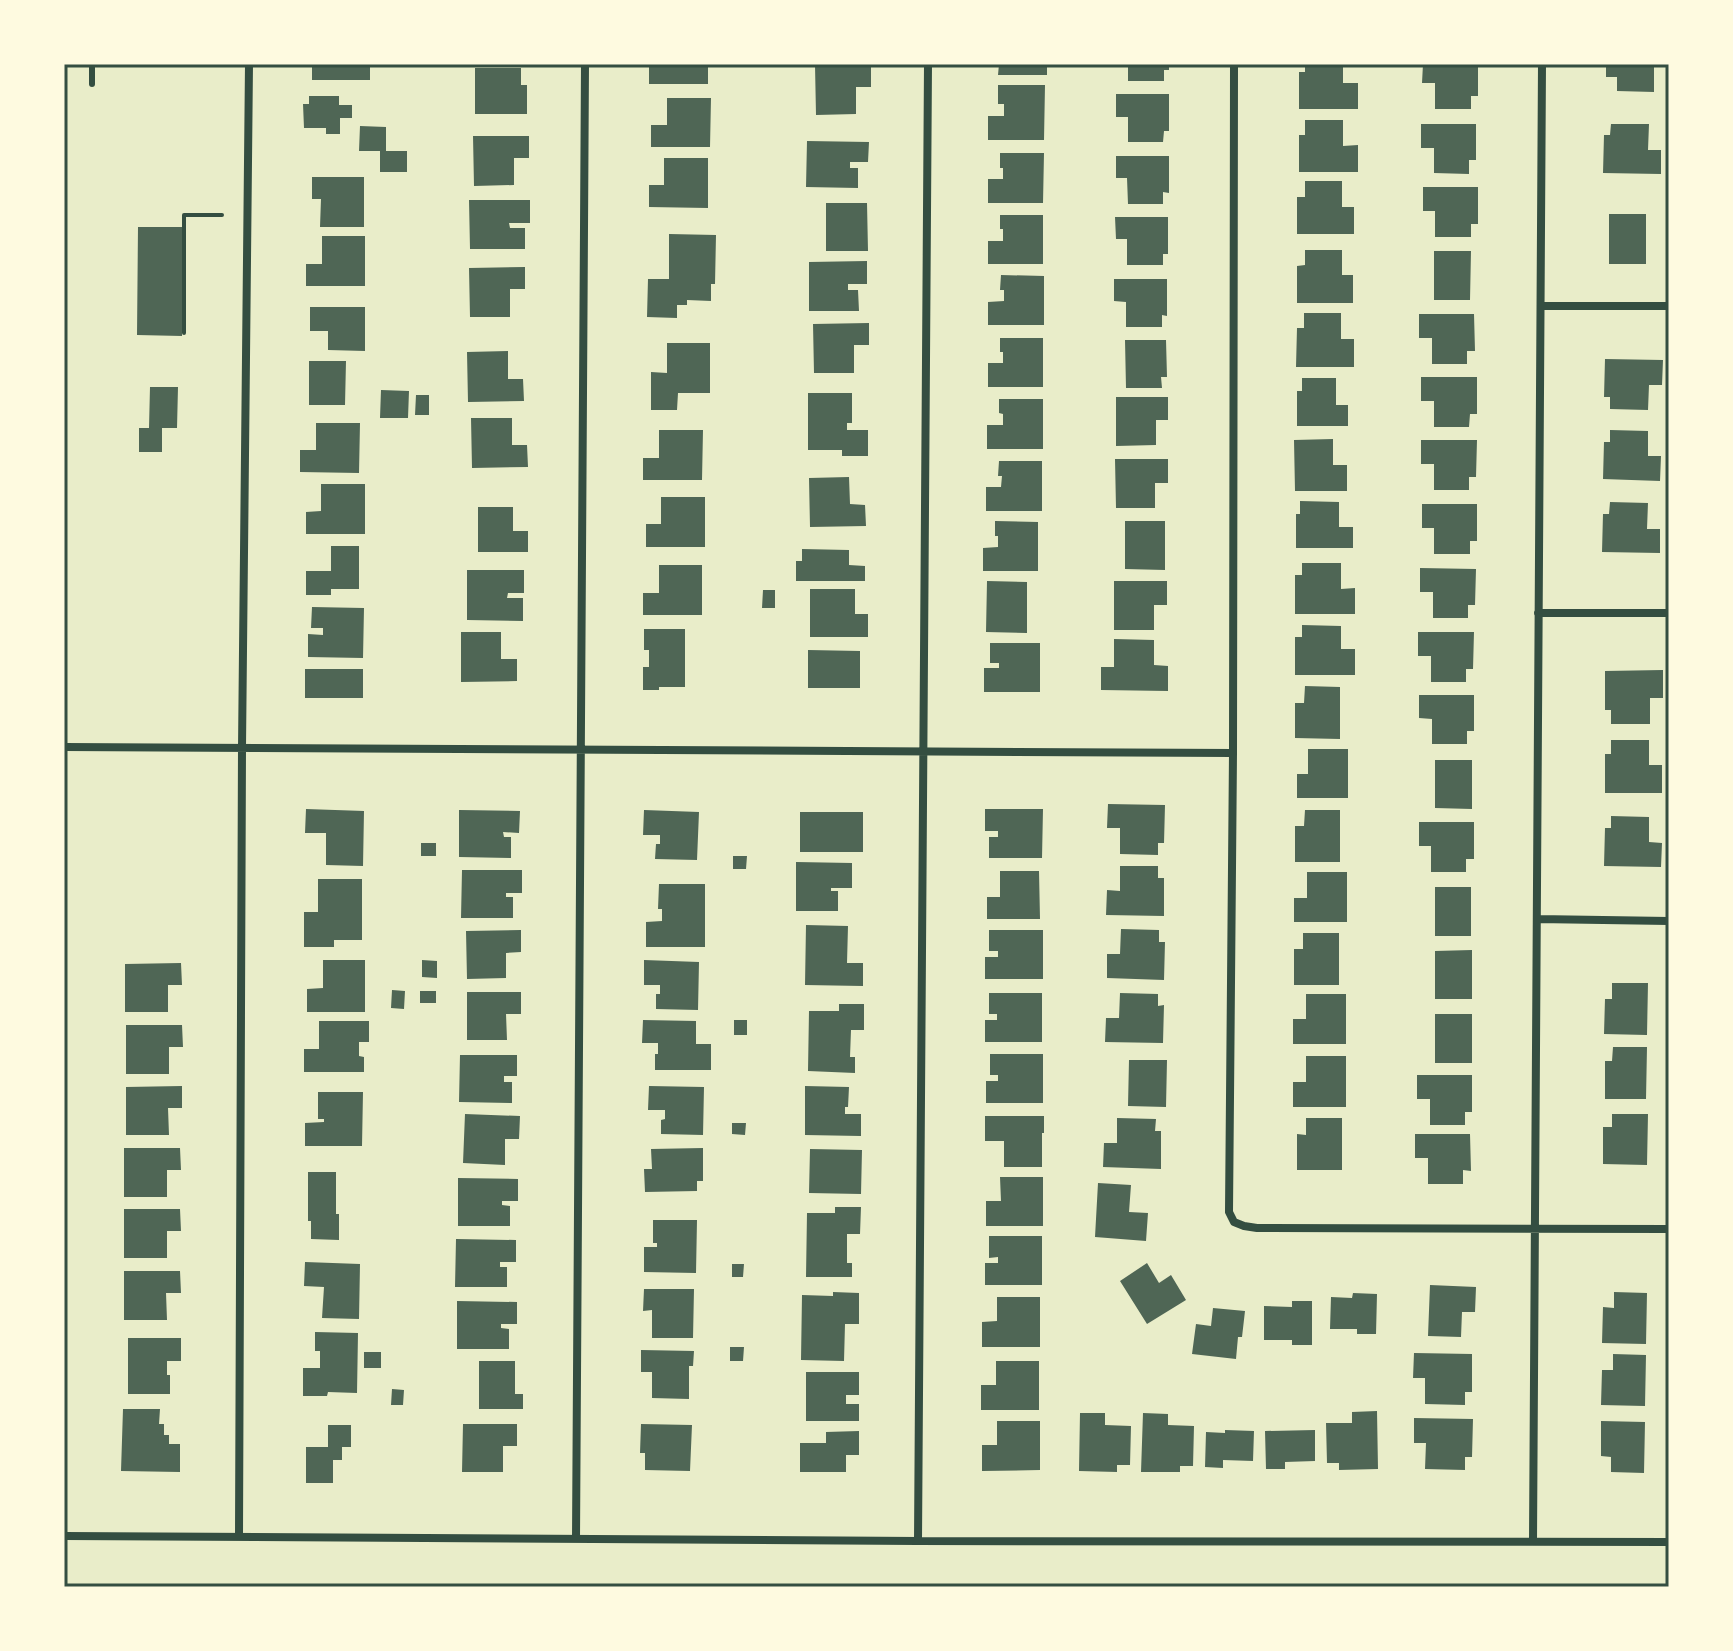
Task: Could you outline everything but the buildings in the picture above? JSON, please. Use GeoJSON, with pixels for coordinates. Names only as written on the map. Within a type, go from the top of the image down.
{"type":"FeatureCollection","features":[{"type":"Feature","properties":{"kind":"street"},"geometry":{"type":"LineString","coordinates":[[239,1537],[249,64]]}},
{"type":"Feature","properties":{"kind":"street"},"geometry":{"type":"LineString","coordinates":[[576,1539],[585,64]]}},
{"type":"Feature","properties":{"kind":"street"},"geometry":{"type":"LineString","coordinates":[[918,1541],[928,64]]}},
{"type":"Feature","properties":{"kind":"street"},"geometry":{"type":"LineString","coordinates":[[1234,64],[1229,1212],[1234,1222],[1257,1228],[1669,1229]]}},
{"type":"Feature","properties":{"kind":"street"},"geometry":{"type":"LineString","coordinates":[[1533,1541],[1542,64]]}},
{"type":"Feature","properties":{"kind":"street"},"geometry":{"type":"LineString","coordinates":[[1541,306],[1669,306]]}},
{"type":"Feature","properties":{"kind":"street"},"geometry":{"type":"LineString","coordinates":[[1538,613],[1669,613]]}},
{"type":"Feature","properties":{"kind":"street"},"geometry":{"type":"LineString","coordinates":[[64,747],[1233,753]]}},
{"type":"Feature","properties":{"kind":"street"},"geometry":{"type":"LineString","coordinates":[[1537,919],[1669,921]]}},
{"type":"Feature","properties":{"kind":"street"},"geometry":{"type":"LineString","coordinates":[[64,1536],[1669,1542]]}},
{"type":"Feature","properties":{"kind":"lane"},"geometry":{"type":"LineString","coordinates":[[92,64],[92,84]]}},
{"type":"Feature","properties":{"kind":"path"},"geometry":{"type":"LineString","coordinates":[[184,333],[184,215],[222,215]]}}]}
